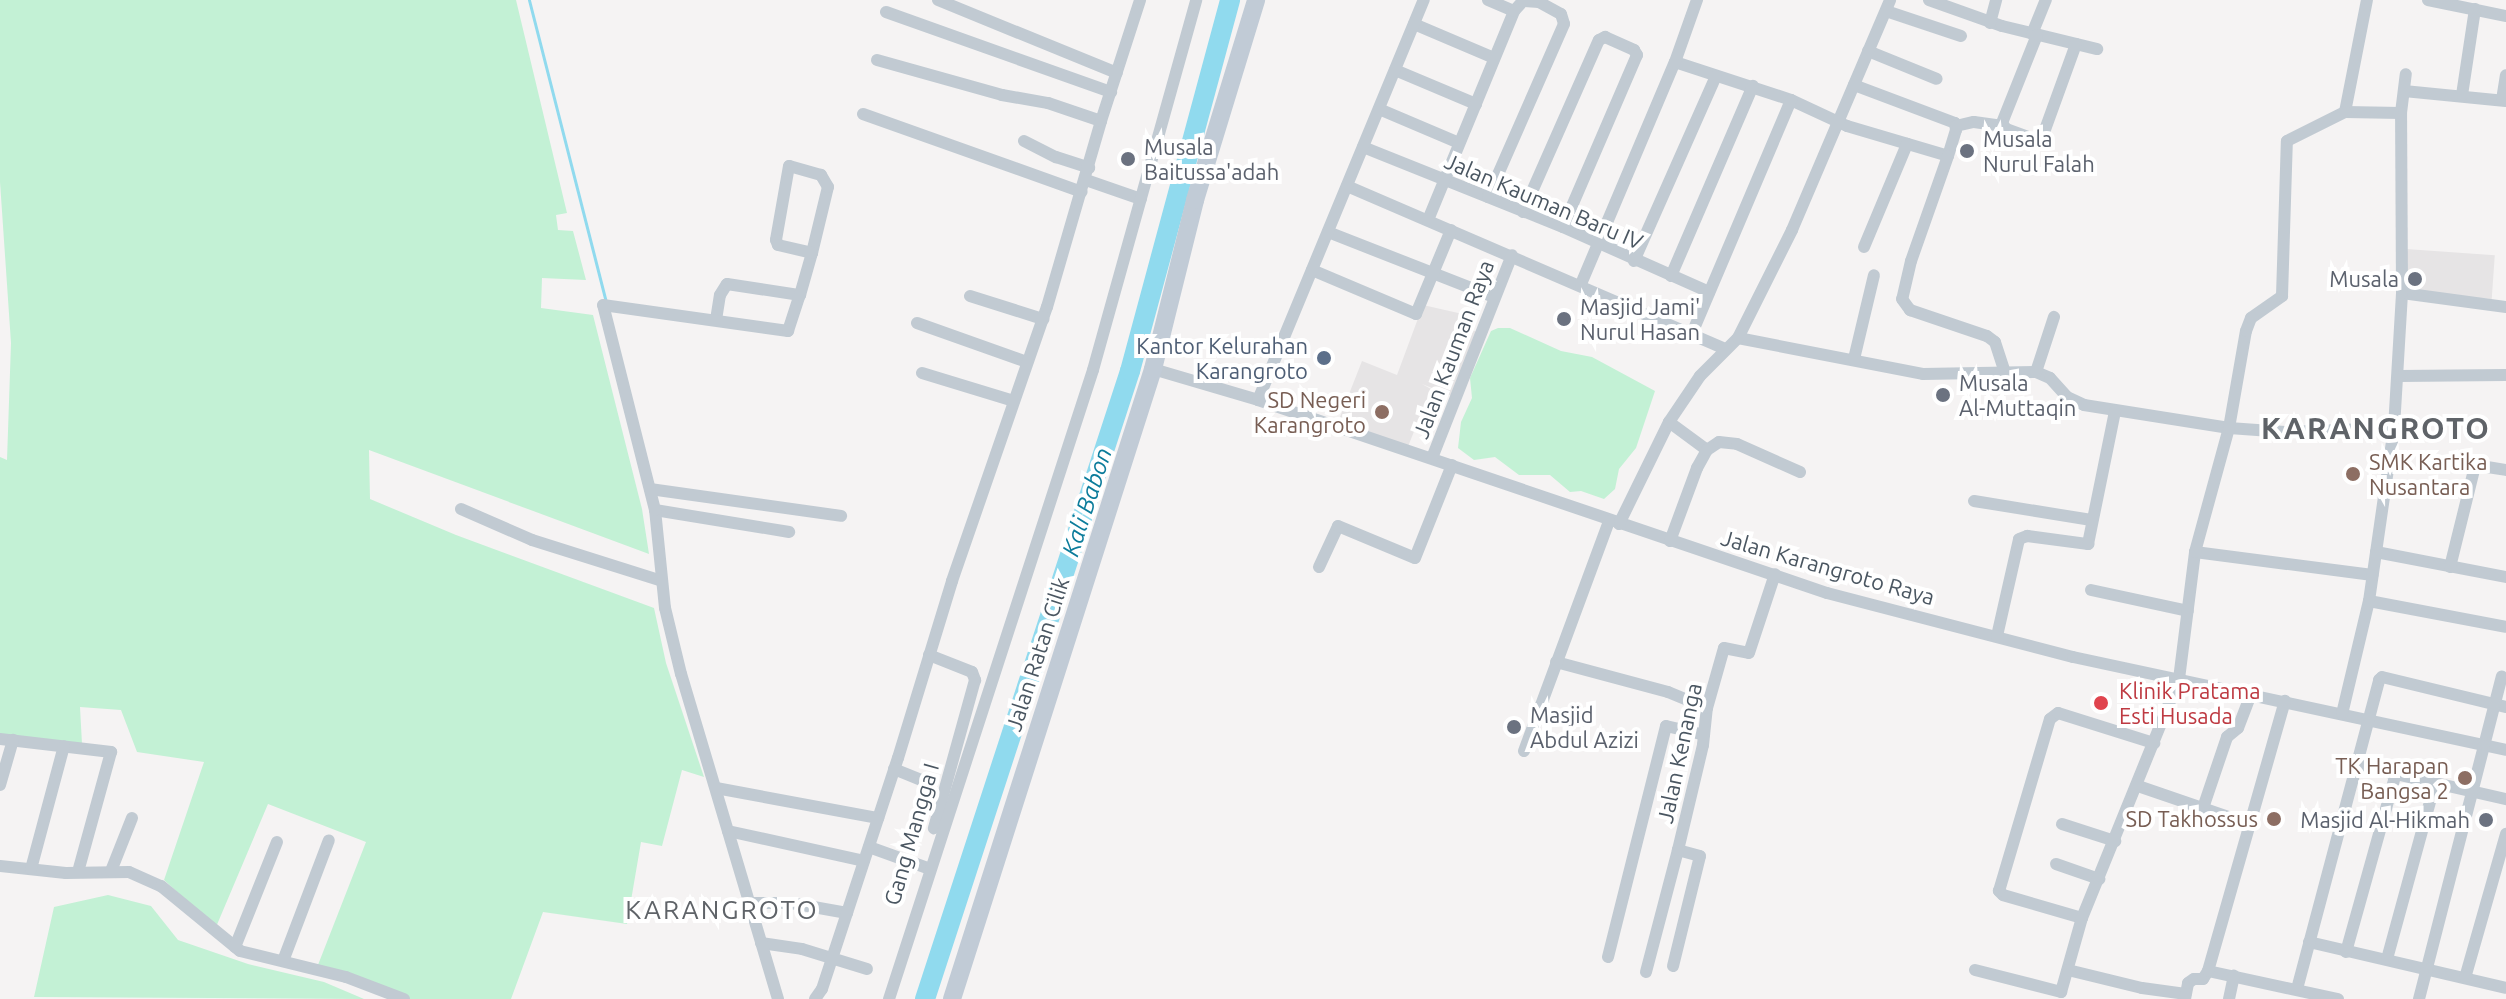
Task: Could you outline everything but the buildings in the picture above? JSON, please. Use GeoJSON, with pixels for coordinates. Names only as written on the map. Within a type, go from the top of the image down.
{"type":"FeatureCollection","features":[{"type":"Feature","properties":{"kind":"street"},"geometry":{"type":"LineString","coordinates":[[938,0],[1117,73]]}},
{"type":"Feature","properties":{"kind":"street"},"geometry":{"type":"LineString","coordinates":[[815,999],[832,958],[929,655],[1043,319],[1140,0]]}},
{"type":"Feature","properties":{"kind":"street"},"geometry":{"type":"LineString","coordinates":[[869,847],[927,868],[1093,370],[1196,0]]}},
{"type":"Feature","properties":{"kind":"street","name":"Jalan Ratan Cilik"},"geometry":{"type":"LineString","coordinates":[[952,999],[1153,369],[1195,200],[1256,0]]}},
{"type":"Feature","properties":{"kind":"street"},"geometry":{"type":"LineString","coordinates":[[1258,400],[1424,0]]}},
{"type":"Feature","properties":{"kind":"street"},"geometry":{"type":"LineString","coordinates":[[1488,0],[1514,11]]}},
{"type":"Feature","properties":{"kind":"street"},"geometry":{"type":"LineString","coordinates":[[1581,284],[1675,62],[1697,0]]}},
{"type":"Feature","properties":{"kind":"street"},"geometry":{"type":"LineString","coordinates":[[1929,0],[1990,23],[2097,49]]}},
{"type":"Feature","properties":{"kind":"street"},"geometry":{"type":"LineString","coordinates":[[1990,23],[1996,0]]}},
{"type":"Feature","properties":{"kind":"street"},"geometry":{"type":"LineString","coordinates":[[2003,126],[2046,0]]}},
{"type":"Feature","properties":{"kind":"street"},"geometry":{"type":"LineString","coordinates":[[2345,112],[2367,0]]}},
{"type":"Feature","properties":{"kind":"street"},"geometry":{"type":"LineString","coordinates":[[2428,0],[2506,16]]}},
{"type":"Feature","properties":{"kind":"street"},"geometry":{"type":"LineString","coordinates":[[1428,220],[1514,11],[1523,1],[1539,2],[1561,14],[1564,24],[1488,197]]}},
{"type":"Feature","properties":{"kind":"street"},"geometry":{"type":"LineString","coordinates":[[1524,751],[1556,662],[1614,522],[1669,422],[1724,348],[1738,338],[1792,230],[1888,6],[1961,36]]}},
{"type":"Feature","properties":{"kind":"street"},"geometry":{"type":"LineString","coordinates":[[2462,95],[2475,9]]}},
{"type":"Feature","properties":{"kind":"street"},"geometry":{"type":"LineString","coordinates":[[886,12],[1111,92]]}},
{"type":"Feature","properties":{"kind":"street"},"geometry":{"type":"LineString","coordinates":[[1414,24],[1494,58]]}},
{"type":"Feature","properties":{"kind":"street"},"geometry":{"type":"LineString","coordinates":[[1523,212],[1602,38],[1637,53],[1563,227]]}},
{"type":"Feature","properties":{"kind":"street"},"geometry":{"type":"LineString","coordinates":[[1854,85],[1956,126],[1974,122],[2003,126],[2035,139],[2042,138],[2076,44]]}},
{"type":"Feature","properties":{"kind":"street"},"geometry":{"type":"LineString","coordinates":[[1868,51],[1937,79]]}},
{"type":"Feature","properties":{"kind":"street"},"geometry":{"type":"LineString","coordinates":[[877,60],[1002,95],[1048,103],[1101,121]]}},
{"type":"Feature","properties":{"kind":"street"},"geometry":{"type":"LineString","coordinates":[[1675,62],[1791,100],[1839,123],[1948,156]]}},
{"type":"Feature","properties":{"kind":"street"},"geometry":{"type":"LineString","coordinates":[[1395,70],[1476,104]]}},
{"type":"Feature","properties":{"kind":"street"},"geometry":{"type":"LineString","coordinates":[[2342,714],[2369,601],[2394,428],[2402,293],[2401,113],[2406,74]]}},
{"type":"Feature","properties":{"kind":"street"},"geometry":{"type":"LineString","coordinates":[[2404,91],[2504,101],[2506,75]]}},
{"type":"Feature","properties":{"kind":"street"},"geometry":{"type":"LineString","coordinates":[[1634,261],[1716,76]]}},
{"type":"Feature","properties":{"kind":"street"},"geometry":{"type":"LineString","coordinates":[[1671,276],[1753,86]]}},
{"type":"Feature","properties":{"kind":"street"},"geometry":{"type":"LineString","coordinates":[[1693,331],[1791,100]]}},
{"type":"Feature","properties":{"kind":"street"},"geometry":{"type":"LineString","coordinates":[[1379,109],[1459,143]]}},
{"type":"Feature","properties":{"kind":"street"},"geometry":{"type":"LineString","coordinates":[[1975,970],[2061,992],[2082,918],[2179,679],[2195,552],[2229,428],[2243,343],[2251,318],[2282,296],[2287,141],[2345,112],[2401,113]]}},
{"type":"Feature","properties":{"kind":"street"},"geometry":{"type":"LineString","coordinates":[[863,114],[1141,199]]}},
{"type":"Feature","properties":{"kind":"street"},"geometry":{"type":"LineString","coordinates":[[1956,126],[1911,261],[1902,299],[1910,310],[1987,336],[1995,342],[2005,372]]}},
{"type":"Feature","properties":{"kind":"street"},"geometry":{"type":"LineString","coordinates":[[1024,141],[1056,157],[1086,180]]}},
{"type":"Feature","properties":{"kind":"street"},"geometry":{"type":"LineString","coordinates":[[1864,247],[1907,144]]}},
{"type":"Feature","properties":{"kind":"street","name":"Jalan Kauman Baru IV"},"geometry":{"type":"LineString","coordinates":[[1363,147],[1563,227],[1709,292]]}},
{"type":"Feature","properties":{"kind":"street"},"geometry":{"type":"LineString","coordinates":[[778,999],[654,580],[655,510],[603,305],[788,331],[812,253],[827,183],[821,175],[789,166],[776,240],[778,245],[812,253]]}},
{"type":"Feature","properties":{"kind":"street"},"geometry":{"type":"LineString","coordinates":[[1347,186],[1693,331],[1724,348]]}},
{"type":"Feature","properties":{"kind":"street"},"geometry":{"type":"LineString","coordinates":[[1312,270],[1416,314],[1451,230]]}},
{"type":"Feature","properties":{"kind":"street"},"geometry":{"type":"LineString","coordinates":[[1328,232],[1494,297]]}},
{"type":"Feature","properties":{"kind":"street","name":"Jalan Kauman Raya"},"geometry":{"type":"LineString","coordinates":[[1432,458],[1512,255]]}},
{"type":"Feature","properties":{"kind":"street"},"geometry":{"type":"LineString","coordinates":[[1854,359],[1874,275]]}},
{"type":"Feature","properties":{"kind":"street"},"geometry":{"type":"LineString","coordinates":[[716,320],[720,295],[727,284],[800,295]]}},
{"type":"Feature","properties":{"kind":"street"},"geometry":{"type":"LineString","coordinates":[[2402,293],[2506,307]]}},
{"type":"Feature","properties":{"kind":"street"},"geometry":{"type":"LineString","coordinates":[[970,296],[1043,319]]}},
{"type":"Feature","properties":{"kind":"street"},"geometry":{"type":"LineString","coordinates":[[2036,372],[2054,317]]}},
{"type":"Feature","properties":{"kind":"street"},"geometry":{"type":"LineString","coordinates":[[917,323],[1027,362]]}},
{"type":"Feature","properties":{"kind":"street"},"geometry":{"type":"LineString","coordinates":[[1738,338],[1923,374],[2036,372],[2050,378],[2077,403],[2229,428],[2285,432],[2394,428]]}},
{"type":"Feature","properties":{"kind":"street","name":"Jalan Karangroto Raya"},"geometry":{"type":"LineString","coordinates":[[1153,369],[1258,400],[1827,593],[2073,657],[2506,750]]}},
{"type":"Feature","properties":{"kind":"street"},"geometry":{"type":"LineString","coordinates":[[922,373],[1014,401]]}},
{"type":"Feature","properties":{"kind":"street"},"geometry":{"type":"LineString","coordinates":[[2399,376],[2506,375]]}},
{"type":"Feature","properties":{"kind":"street"},"geometry":{"type":"LineString","coordinates":[[1997,636],[2019,539],[2027,536],[2086,546],[2115,411]]}},
{"type":"Feature","properties":{"kind":"street"},"geometry":{"type":"LineString","coordinates":[[1669,422],[1707,450]]}},
{"type":"Feature","properties":{"kind":"street"},"geometry":{"type":"LineString","coordinates":[[1670,541],[1688,490],[1707,450],[1719,442],[1729,441],[1800,472]]}},
{"type":"Feature","properties":{"kind":"street"},"geometry":{"type":"LineString","coordinates":[[1319,567],[1333,530],[1338,526],[1415,558],[1452,465]]}},
{"type":"Feature","properties":{"kind":"street"},"geometry":{"type":"LineString","coordinates":[[2450,567],[2474,470],[2481,466],[2506,470]]}},
{"type":"Feature","properties":{"kind":"street"},"geometry":{"type":"LineString","coordinates":[[648,483],[841,516]]}},
{"type":"Feature","properties":{"kind":"street"},"geometry":{"type":"LineString","coordinates":[[1974,501],[2091,520]]}},
{"type":"Feature","properties":{"kind":"street"},"geometry":{"type":"LineString","coordinates":[[461,509],[532,540],[654,580]]}},
{"type":"Feature","properties":{"kind":"street"},"geometry":{"type":"LineString","coordinates":[[655,510],[789,532]]}},
{"type":"Feature","properties":{"kind":"street"},"geometry":{"type":"LineString","coordinates":[[2195,552],[2373,575]]}},
{"type":"Feature","properties":{"kind":"street"},"geometry":{"type":"LineString","coordinates":[[2376,552],[2506,577]]}},
{"type":"Feature","properties":{"kind":"street","name":"Jalan Kenanga"},"geometry":{"type":"LineString","coordinates":[[1646,972],[1678,850],[1704,735],[1707,708],[1724,648],[1746,653],[1750,651],[1775,574]]}},
{"type":"Feature","properties":{"kind":"street"},"geometry":{"type":"LineString","coordinates":[[2091,590],[2188,611]]}},
{"type":"Feature","properties":{"kind":"street"},"geometry":{"type":"LineString","coordinates":[[2369,601],[2506,627]]}},
{"type":"Feature","properties":{"kind":"street","name":"Gang Mangga I"},"geometry":{"type":"LineString","coordinates":[[880,999],[927,868],[975,680],[972,672],[929,655]]}},
{"type":"Feature","properties":{"kind":"street"},"geometry":{"type":"LineString","coordinates":[[1556,662],[1668,692],[1707,708]]}},
{"type":"Feature","properties":{"kind":"street"},"geometry":{"type":"LineString","coordinates":[[2419,999],[2485,745],[2501,706],[2502,676]]}},
{"type":"Feature","properties":{"kind":"street"},"geometry":{"type":"LineString","coordinates":[[2297,989],[2377,683],[2382,677],[2501,706]]}},
{"type":"Feature","properties":{"kind":"street"},"geometry":{"type":"LineString","coordinates":[[2203,808],[2227,737],[2238,728],[2251,694]]}},
{"type":"Feature","properties":{"kind":"street"},"geometry":{"type":"LineString","coordinates":[[2068,970],[2186,996],[2190,980],[2203,979],[2208,971],[2285,701]]}},
{"type":"Feature","properties":{"kind":"street"},"geometry":{"type":"LineString","coordinates":[[2082,918],[2003,895],[1999,891],[2050,719],[2058,713],[2154,743]]}},
{"type":"Feature","properties":{"kind":"street"},"geometry":{"type":"LineString","coordinates":[[1608,957],[1666,726],[1704,735]]}},
{"type":"Feature","properties":{"kind":"street"},"geometry":{"type":"LineString","coordinates":[[0,785],[6,740],[111,752],[78,872]]}},
{"type":"Feature","properties":{"kind":"street"},"geometry":{"type":"LineString","coordinates":[[31,869],[64,746]]}},
{"type":"Feature","properties":{"kind":"street"},"geometry":{"type":"LineString","coordinates":[[2356,765],[2506,799]]}},
{"type":"Feature","properties":{"kind":"street"},"geometry":{"type":"LineString","coordinates":[[894,769],[926,782]]}},
{"type":"Feature","properties":{"kind":"street"},"geometry":{"type":"LineString","coordinates":[[2346,952],[2395,776]]}},
{"type":"Feature","properties":{"kind":"street"},"geometry":{"type":"LineString","coordinates":[[2387,959],[2435,784]]}},
{"type":"Feature","properties":{"kind":"street"},"geometry":{"type":"LineString","coordinates":[[2138,786],[2249,824]]}},
{"type":"Feature","properties":{"kind":"street"},"geometry":{"type":"LineString","coordinates":[[716,788],[878,818]]}},
{"type":"Feature","properties":{"kind":"street"},"geometry":{"type":"LineString","coordinates":[[111,871],[132,818]]}},
{"type":"Feature","properties":{"kind":"street"},"geometry":{"type":"LineString","coordinates":[[2062,824],[2115,841]]}},
{"type":"Feature","properties":{"kind":"street"},"geometry":{"type":"LineString","coordinates":[[728,831],[864,861]]}},
{"type":"Feature","properties":{"kind":"street"},"geometry":{"type":"LineString","coordinates":[[2465,978],[2506,834]]}},
{"type":"Feature","properties":{"kind":"street"},"geometry":{"type":"LineString","coordinates":[[283,961],[329,840]]}},
{"type":"Feature","properties":{"kind":"street"},"geometry":{"type":"LineString","coordinates":[[235,947],[277,842]]}},
{"type":"Feature","properties":{"kind":"street"},"geometry":{"type":"LineString","coordinates":[[1673,966],[1700,856],[1678,850]]}},
{"type":"Feature","properties":{"kind":"street"},"geometry":{"type":"LineString","coordinates":[[2056,864],[2099,879]]}},
{"type":"Feature","properties":{"kind":"street"},"geometry":{"type":"LineString","coordinates":[[0,866],[129,872],[161,886],[235,947],[346,977],[404,999]]}},
{"type":"Feature","properties":{"kind":"street"},"geometry":{"type":"LineString","coordinates":[[749,903],[791,903],[847,913]]}},
{"type":"Feature","properties":{"kind":"street"},"geometry":{"type":"LineString","coordinates":[[2309,942],[2506,987]]}},
{"type":"Feature","properties":{"kind":"street"},"geometry":{"type":"LineString","coordinates":[[761,943],[867,969]]}},
{"type":"Feature","properties":{"kind":"street"},"geometry":{"type":"LineString","coordinates":[[889,999],[899,953]]}},
{"type":"Feature","properties":{"kind":"street"},"geometry":{"type":"LineString","coordinates":[[2208,971],[2234,976],[2279,992],[2297,989],[2319,997],[2338,999]]}},
{"type":"Feature","properties":{"kind":"street"},"geometry":{"type":"LineString","coordinates":[[2229,999],[2234,976]]}},
{"type":"Feature","properties":{"kind":"shaded area"},"geometry":{"type":"Polygon","coordinates":[[[2406,249],[2495,255],[2492,299],[2403,293],[2406,249]]]}},
{"type":"Feature","properties":{"kind":"shaded area"},"geometry":{"type":"Polygon","coordinates":[[[1423,305],[1467,315],[1463,326],[1477,332],[1452,396],[1422,384],[1431,389],[1407,449],[1338,422],[1362,361],[1397,375],[1423,305]]]}},
{"type":"Feature","properties":{"kind":"green space"},"geometry":{"type":"Polygon","coordinates":[[[0,0],[516,0],[567,213],[556,215],[558,230],[573,231],[586,280],[542,278],[541,308],[593,315],[642,509],[649,554],[369,450],[370,499],[456,535],[654,608],[666,663],[704,777],[682,770],[662,846],[641,842],[627,924],[543,912],[511,999],[404,999],[316,970],[366,842],[268,804],[216,927],[164,880],[204,762],[137,752],[121,710],[80,707],[82,744],[0,734],[0,457],[7,460],[11,343],[0,182],[0,0]]]}},
{"type":"Feature","properties":{"kind":"green space"},"geometry":{"type":"Polygon","coordinates":[[[1510,328],[1561,351],[1592,357],[1655,391],[1636,448],[1619,469],[1615,489],[1604,499],[1581,491],[1570,492],[1550,475],[1519,475],[1495,457],[1474,460],[1458,448],[1461,422],[1472,398],[1470,378],[1491,331],[1510,328]]]}},
{"type":"Feature","properties":{"kind":"green space"},"geometry":{"type":"Polygon","coordinates":[[[108,895],[151,906],[178,940],[248,964],[324,982],[364,999],[34,997],[54,907],[108,895]]]}},
{"type":"Feature","properties":{"kind":"waterway"},"geometry":{"type":"LineString","coordinates":[[529,0],[606,303]]}},
{"type":"Feature","properties":{"kind":"waterway","name":"Kali Babon"},"geometry":{"type":"LineString","coordinates":[[925,999],[1130,371],[1230,0]]}},
{"type":"Feature","properties":{"kind":"place","name":"Musala Nurul Falah"},"geometry":{"type":"Point","coordinates":[1967,151]}},
{"type":"Feature","properties":{"kind":"place","name":"Musala Baitussa'adah"},"geometry":{"type":"Point","coordinates":[1128,159]}},
{"type":"Feature","properties":{"kind":"place","name":"Musala"},"geometry":{"type":"Point","coordinates":[2415,279]}},
{"type":"Feature","properties":{"kind":"place","name":"Masjid Jami' Nurul Hasan"},"geometry":{"type":"Point","coordinates":[1564,319]}},
{"type":"Feature","properties":{"kind":"place","name":"Kantor Kelurahan Karangroto"},"geometry":{"type":"Point","coordinates":[1324,358]}},
{"type":"Feature","properties":{"kind":"place","name":"Musala Al-Muttaqin"},"geometry":{"type":"Point","coordinates":[1943,395]}},
{"type":"Feature","properties":{"kind":"place","name":"SD Negeri Karangroto"},"geometry":{"type":"Point","coordinates":[1382,412]}},
{"type":"Feature","properties":{"kind":"place","name":"SMK Kartika Nusantara"},"geometry":{"type":"Point","coordinates":[2353,474]}},
{"type":"Feature","properties":{"kind":"place","name":"Klinik Pratama Esti Husada"},"geometry":{"type":"Point","coordinates":[2101,703]}},
{"type":"Feature","properties":{"kind":"place","name":"Masjid Abdul Azizi"},"geometry":{"type":"Point","coordinates":[1514,727]}},
{"type":"Feature","properties":{"kind":"place","name":"TK Harapan Bangsa 2"},"geometry":{"type":"Point","coordinates":[2465,778]}},
{"type":"Feature","properties":{"kind":"place","name":"SD Takhossus"},"geometry":{"type":"Point","coordinates":[2274,819]}},
{"type":"Feature","properties":{"kind":"place","name":"Masjid Al-Hikmah"},"geometry":{"type":"Point","coordinates":[2486,820]}},
{"type":"Feature","properties":{"kind":"district","name":"KARANGROTO"},"geometry":{"type":"Point","coordinates":[2376,428]}},
{"type":"Feature","properties":{"kind":"district","name":"KARANGROTO"},"geometry":{"type":"Point","coordinates":[722,910]}}]}
